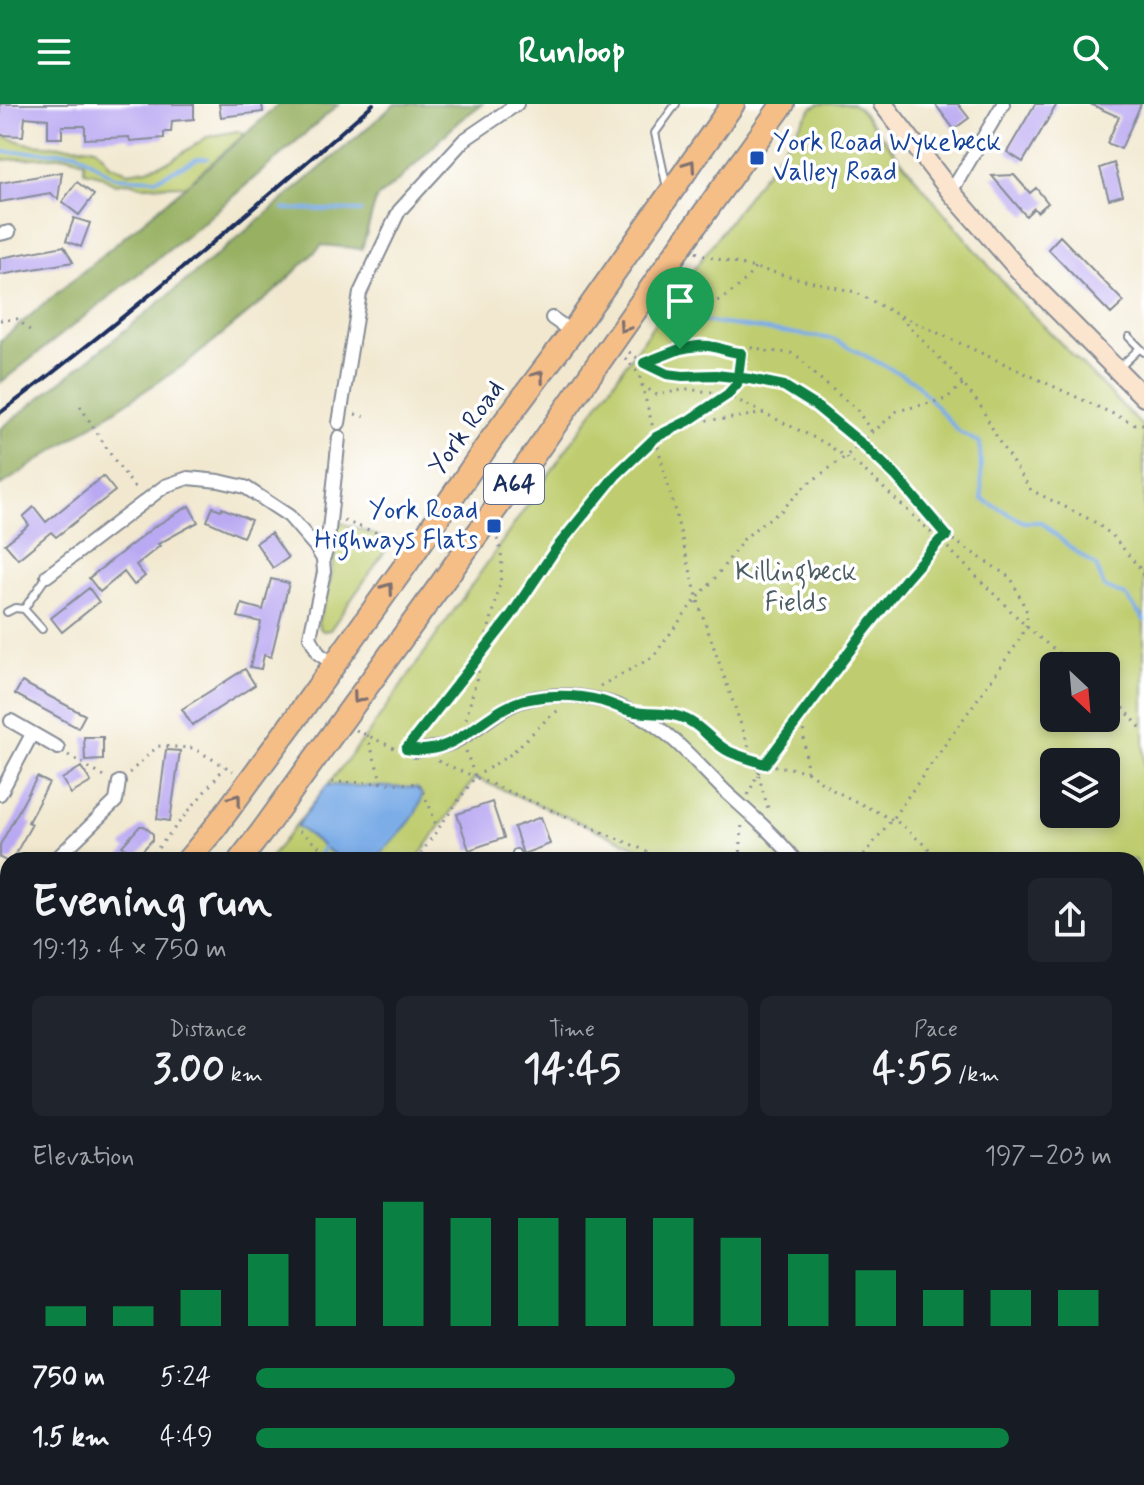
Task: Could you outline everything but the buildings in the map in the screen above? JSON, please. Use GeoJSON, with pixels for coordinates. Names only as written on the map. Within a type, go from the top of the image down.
{"type":"FeatureCollection","features":[{"type":"Feature","properties":{"kind":"highway","name":"York Road"},"geometry":{"type":"LineString","coordinates":[[194,852],[407,563],[491,440],[572,332],[733,104]]}},
{"type":"Feature","properties":{"kind":"highway","name":"A64"},"geometry":{"type":"LineString","coordinates":[[246,852],[518,479],[783,104]]}},
{"type":"Feature","properties":{"kind":"highway"},"geometry":{"type":"LineString","coordinates":[[256,852],[272,818]]}},
{"type":"Feature","properties":{"kind":"street"},"geometry":{"type":"LineString","coordinates":[[339,423],[360,293],[399,211],[464,140],[517,104]]}},
{"type":"Feature","properties":{"kind":"street"},"geometry":{"type":"LineString","coordinates":[[883,104],[951,192],[1026,278],[1144,397]]}},
{"type":"Feature","properties":{"kind":"street"},"geometry":{"type":"LineString","coordinates":[[951,192],[1003,104]]}},
{"type":"Feature","properties":{"kind":"street"},"geometry":{"type":"LineString","coordinates":[[552,318],[572,332]]}},
{"type":"Feature","properties":{"kind":"street"},"geometry":{"type":"LineString","coordinates":[[334,664],[319,654],[310,637],[324,572],[323,559],[327,549],[339,437]]}},
{"type":"Feature","properties":{"kind":"street"},"geometry":{"type":"LineString","coordinates":[[47,576],[165,486],[188,478],[245,487],[289,516],[323,559]]}},
{"type":"Feature","properties":{"kind":"street"},"geometry":{"type":"LineString","coordinates":[[411,750],[448,745],[499,712],[524,700],[549,696],[602,701],[633,712],[664,732],[787,852]]}},
{"type":"Feature","properties":{"kind":"street"},"geometry":{"type":"LineString","coordinates":[[11,721],[58,748]]}},
{"type":"Feature","properties":{"kind":"street"},"geometry":{"type":"LineString","coordinates":[[0,794],[32,734]]}},
{"type":"Feature","properties":{"kind":"street"},"geometry":{"type":"LineString","coordinates":[[63,852],[116,801],[119,782]]}},
{"type":"Feature","properties":{"kind":"lane"},"geometry":{"type":"LineString","coordinates":[[668,195],[655,133],[676,104]]}},
{"type":"Feature","properties":{"kind":"lane"},"geometry":{"type":"LineString","coordinates":[[1117,370],[1142,350],[1129,337]]}},
{"type":"Feature","properties":{"kind":"lane"},"geometry":{"type":"LineString","coordinates":[[24,609],[47,576]]}},
{"type":"Feature","properties":{"kind":"lane"},"geometry":{"type":"LineString","coordinates":[[7,612],[15,608],[24,609],[42,629]]}},
{"type":"Feature","properties":{"kind":"path"},"geometry":{"type":"LineString","coordinates":[[682,244],[701,255],[855,292],[898,315],[1135,424],[1144,424]]}},
{"type":"Feature","properties":{"kind":"path"},"geometry":{"type":"LineString","coordinates":[[703,308],[723,299],[744,283],[755,268]]}},
{"type":"Feature","properties":{"kind":"path"},"geometry":{"type":"LineString","coordinates":[[898,315],[980,405],[1000,443],[1031,490],[1093,521],[1112,535],[1144,578]]}},
{"type":"Feature","properties":{"kind":"path"},"geometry":{"type":"LineString","coordinates":[[0,320],[17,319],[32,332]]}},
{"type":"Feature","properties":{"kind":"path"},"geometry":{"type":"LineString","coordinates":[[644,363],[680,349],[702,345],[719,347],[731,353],[741,353],[754,347],[791,353],[857,410],[872,432]]}},
{"type":"Feature","properties":{"kind":"path"},"geometry":{"type":"LineString","coordinates":[[629,352],[667,374],[738,377],[784,386],[816,406],[861,443],[896,476],[947,536],[1011,578],[1027,612],[1026,626],[1016,645],[866,852]]}},
{"type":"Feature","properties":{"kind":"path"},"geometry":{"type":"LineString","coordinates":[[411,750],[510,617],[555,550],[616,475],[656,437],[688,421],[727,395],[737,384],[741,353]]}},
{"type":"Feature","properties":{"kind":"path"},"geometry":{"type":"LineString","coordinates":[[625,358],[639,374],[697,599],[775,823]]}},
{"type":"Feature","properties":{"kind":"path"},"geometry":{"type":"LineString","coordinates":[[422,852],[475,777],[511,754],[550,716],[653,657],[744,539],[761,524],[781,511],[805,486],[845,457],[897,411],[946,399],[963,384]]}},
{"type":"Feature","properties":{"kind":"path"},"geometry":{"type":"LineString","coordinates":[[642,385],[657,395],[687,389],[727,395],[825,443],[864,470],[1026,626],[1058,652]]}},
{"type":"Feature","properties":{"kind":"path"},"geometry":{"type":"LineString","coordinates":[[80,406],[113,458],[145,500]]}},
{"type":"Feature","properties":{"kind":"path"},"geometry":{"type":"LineString","coordinates":[[688,421],[766,413]]}},
{"type":"Feature","properties":{"kind":"path"},"geometry":{"type":"LineString","coordinates":[[331,516],[397,540]]}},
{"type":"Feature","properties":{"kind":"path"},"geometry":{"type":"LineString","coordinates":[[740,852],[744,809],[758,773],[906,579],[947,536]]}},
{"type":"Feature","properties":{"kind":"path"},"geometry":{"type":"LineString","coordinates":[[475,777],[464,746],[466,721],[498,596],[501,557],[497,539]]}},
{"type":"Feature","properties":{"kind":"path"},"geometry":{"type":"LineString","coordinates":[[1120,704],[1144,732]]}},
{"type":"Feature","properties":{"kind":"path"},"geometry":{"type":"LineString","coordinates":[[633,712],[661,712],[689,720],[729,752],[765,764],[807,771],[833,790],[892,819],[933,852]]}},
{"type":"Feature","properties":{"kind":"path"},"geometry":{"type":"LineString","coordinates":[[802,715],[807,771]]}},
{"type":"Feature","properties":{"kind":"path"},"geometry":{"type":"LineString","coordinates":[[341,722],[394,748],[411,750],[647,852]]}},
{"type":"Feature","properties":{"kind":"path"},"geometry":{"type":"LineString","coordinates":[[367,735],[382,783]]}},
{"type":"Feature","properties":{"kind":"path"},"geometry":{"type":"LineString","coordinates":[[58,748],[108,779],[119,782],[158,746],[193,748],[233,771]]}},
{"type":"Feature","properties":{"kind":"path"},"geometry":{"type":"LineString","coordinates":[[155,852],[225,767]]}},
{"type":"Feature","properties":{"kind":"path"},"geometry":{"type":"LineString","coordinates":[[332,782],[419,784],[437,830]]}},
{"type":"Feature","properties":{"kind":"path"},"geometry":{"type":"LineString","coordinates":[[299,831],[326,852]]}},
{"type":"Feature","properties":{"kind":"path"},"geometry":{"type":"LineString","coordinates":[[314,852],[318,846]]}},
{"type":"Feature","properties":{"kind":"green space"},"geometry":{"type":"Polygon","coordinates":[[[279,104],[339,104],[199,226],[0,383],[0,341],[279,104]]]}},
{"type":"Feature","properties":{"kind":"green space"},"geometry":{"type":"Polygon","coordinates":[[[395,104],[482,104],[459,121],[376,199],[362,249],[322,245],[274,292],[187,363],[0,486],[0,429],[200,270],[395,104]]]}},
{"type":"Feature","properties":{"kind":"green space","name":"Killingbeck Fields"},"geometry":{"type":"Polygon","coordinates":[[[819,104],[852,104],[858,107],[1018,300],[1144,428],[1144,852],[647,852],[475,778],[422,852],[274,852],[367,735],[661,314],[813,107],[819,104]]]}},
{"type":"Feature","properties":{"kind":"green space"},"geometry":{"type":"Polygon","coordinates":[[[237,131],[245,134],[186,185],[115,184],[84,171],[84,161],[69,156],[0,160],[0,136],[31,144],[95,147],[110,165],[128,172],[170,161],[207,137],[237,131]]]}},
{"type":"Feature","properties":{"kind":"green space"},"geometry":{"type":"Polygon","coordinates":[[[339,522],[392,541],[330,630],[323,631],[318,622],[330,582],[339,522]]]}},
{"type":"Feature","properties":{"kind":"water"},"geometry":{"type":"Polygon","coordinates":[[[327,785],[417,788],[422,794],[410,822],[382,852],[331,852],[297,826],[327,785]]]}},
{"type":"Feature","properties":{"kind":"waterway"},"geometry":{"type":"LineString","coordinates":[[0,152],[77,152],[114,177],[156,179],[197,159],[207,158]]}},
{"type":"Feature","properties":{"kind":"waterway"},"geometry":{"type":"LineString","coordinates":[[284,209],[361,211]]}},
{"type":"Feature","properties":{"kind":"waterway"},"geometry":{"type":"LineString","coordinates":[[681,318],[833,339],[914,381],[959,432],[980,443],[982,499],[1024,522],[1041,522],[1096,566],[1104,587],[1126,596],[1144,620]]}},
{"type":"Feature","properties":{"kind":"waterway"},"geometry":{"type":"LineString","coordinates":[[321,852],[324,847]]}},
{"type":"Feature","properties":{"kind":"railway"},"geometry":{"type":"LineString","coordinates":[[0,413],[190,262],[373,104]]}},
{"type":"Feature","properties":{"kind":"place","name":"York Road Wykebeck Valley Road"},"geometry":{"type":"Point","coordinates":[757,158]}},
{"type":"Feature","properties":{"kind":"place","name":"York Road Highways Flats"},"geometry":{"type":"Point","coordinates":[494,526]}},
{"type":"Feature","properties":{"kind":"route"},"geometry":{"type":"LineString","coordinates":[[680,349],[644,363],[667,374],[738,377],[784,386],[816,406],[861,443],[896,476],[947,536],[906,579],[765,764],[729,752],[689,720],[661,712],[633,712],[576,696],[524,700],[499,712],[448,745],[416,751],[406,749],[510,617],[555,550],[616,475],[656,437],[688,421],[727,395],[737,384],[738,377],[741,353],[702,345],[680,349]]}}]}
